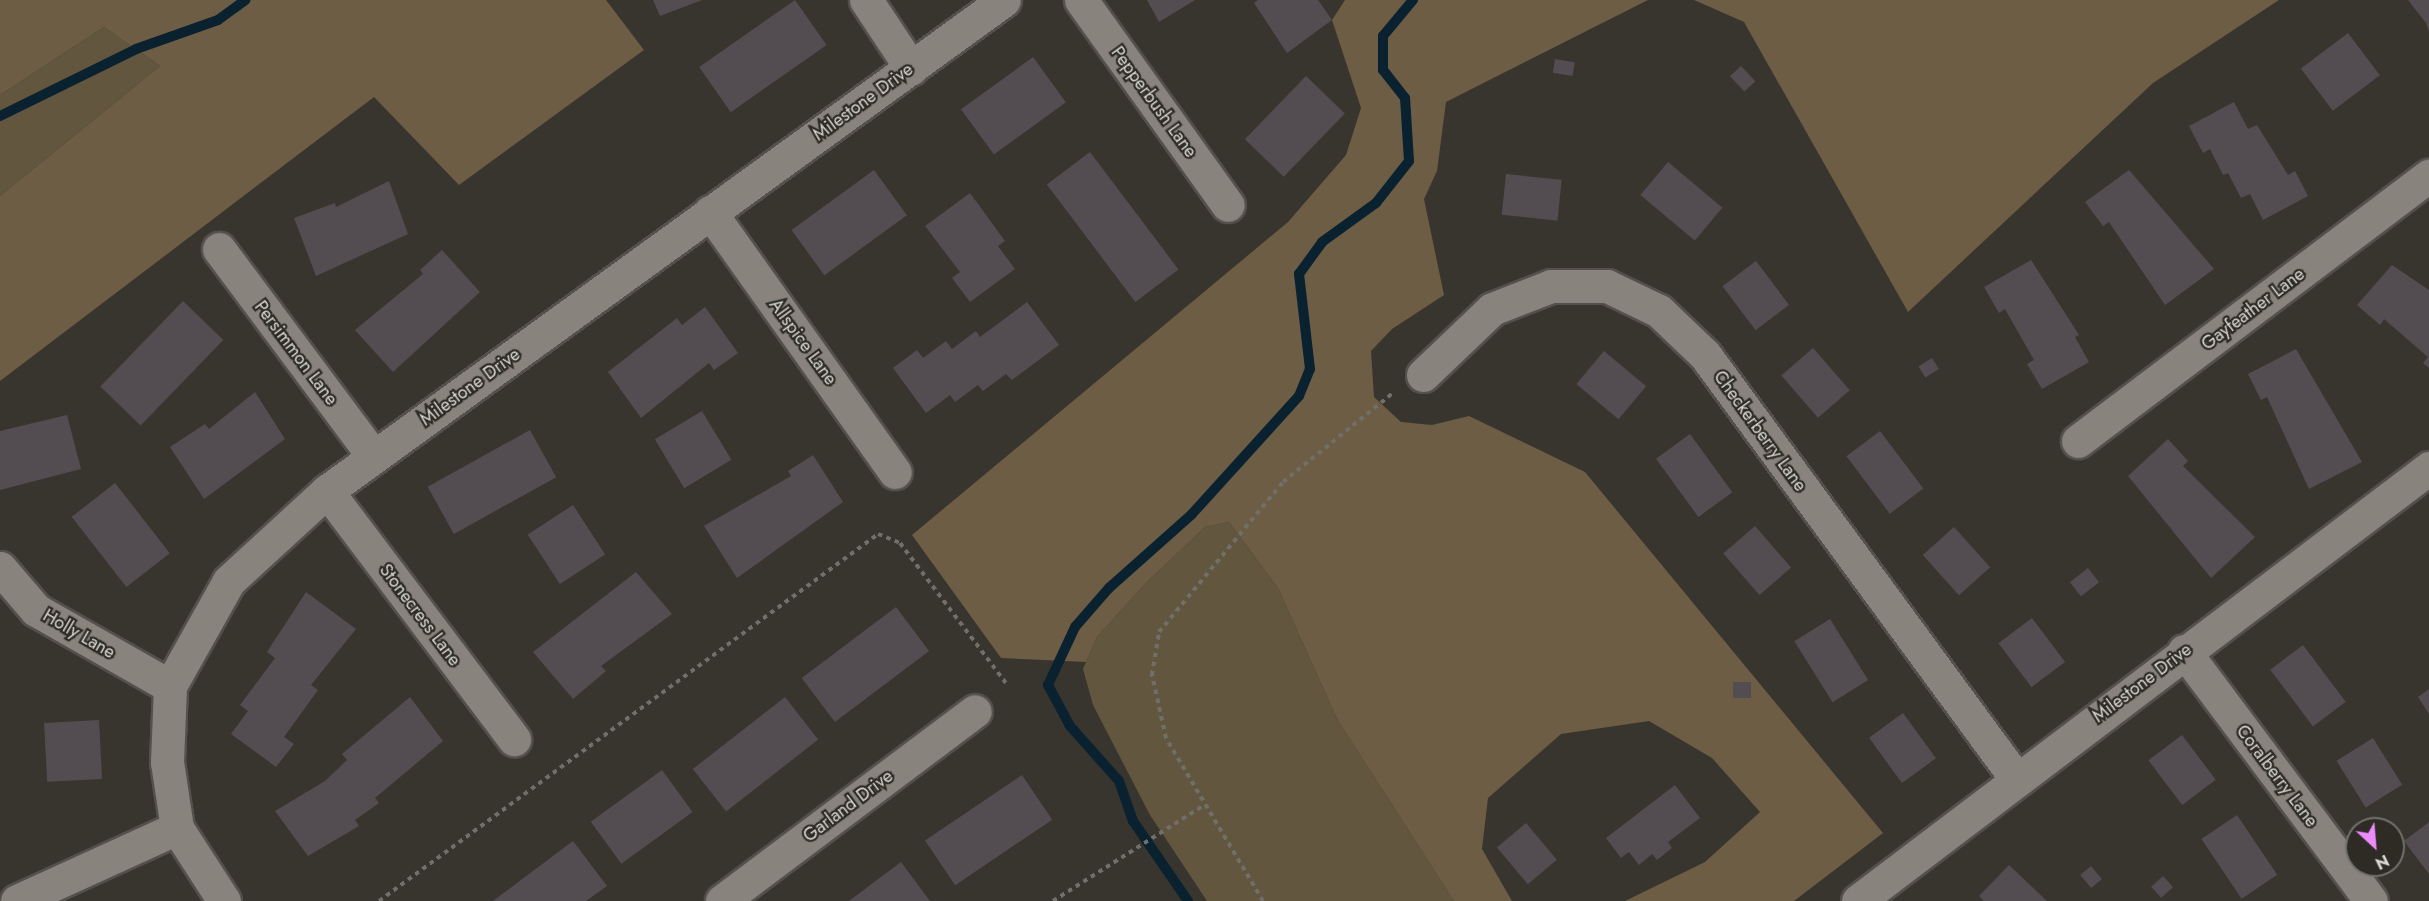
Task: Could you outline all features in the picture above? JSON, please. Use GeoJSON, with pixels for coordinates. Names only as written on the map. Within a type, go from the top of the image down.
{"type":"FeatureCollection","features":[{"type":"Feature","properties":{"kind":"street"},"geometry":{"type":"LineString","coordinates":[[866,0],[911,68]]}},
{"type":"Feature","properties":{"kind":"street","name":"Milestone Drive"},"geometry":{"type":"LineString","coordinates":[[224,901],[177,828],[167,762],[170,686],[229,581],[327,491],[1004,0]]}},
{"type":"Feature","properties":{"kind":"street","name":"Pepperbush Lane"},"geometry":{"type":"LineString","coordinates":[[1081,0],[1228,205]]}},
{"type":"Feature","properties":{"kind":"street","name":"Gayfeather Lane"},"geometry":{"type":"LineString","coordinates":[[2078,441],[2429,176]]}},
{"type":"Feature","properties":{"kind":"street","name":"Allspice Lane"},"geometry":{"type":"LineString","coordinates":[[710,212],[896,472]]}},
{"type":"Feature","properties":{"kind":"street","name":"Persimmon Lane"},"geometry":{"type":"LineString","coordinates":[[219,249],[374,457]]}},
{"type":"Feature","properties":{"kind":"street","name":"Checkerberry Lane"},"geometry":{"type":"LineString","coordinates":[[1423,375],[1492,309],[1551,286],[1607,286],[1659,311],[1705,355],[2015,777]]}},
{"type":"Feature","properties":{"kind":"street","name":"Milestone Drive"},"geometry":{"type":"LineString","coordinates":[[1858,901],[1893,891],[2015,777],[2429,468]]}},
{"type":"Feature","properties":{"kind":"street","name":"Stonecress Lane"},"geometry":{"type":"LineString","coordinates":[[327,491],[514,739]]}},
{"type":"Feature","properties":{"kind":"street","name":"Holly Lane"},"geometry":{"type":"LineString","coordinates":[[0,568],[36,610],[170,686]]}},
{"type":"Feature","properties":{"kind":"street","name":"Coralberry Lane"},"geometry":{"type":"LineString","coordinates":[[2184,651],[2370,901]]}},
{"type":"Feature","properties":{"kind":"street","name":"Garland Drive"},"geometry":{"type":"LineString","coordinates":[[722,901],[975,711]]}},
{"type":"Feature","properties":{"kind":"street"},"geometry":{"type":"LineString","coordinates":[[17,901],[177,828]]}},
{"type":"Feature","properties":{"kind":"path"},"geometry":{"type":"LineString","coordinates":[[1263,901],[1204,805],[1156,708],[1152,675],[1160,632],[1283,482],[1322,447],[1423,375]]}},
{"type":"Feature","properties":{"kind":"path"},"geometry":{"type":"LineString","coordinates":[[379,901],[878,534],[900,543],[1006,683]]}},
{"type":"Feature","properties":{"kind":"path"},"geometry":{"type":"LineString","coordinates":[[1053,901],[1204,805]]}},
{"type":"Feature","properties":{"kind":"shaded area"},"geometry":{"type":"Polygon","coordinates":[[[0,0],[606,0],[644,50],[459,185],[374,97],[0,381],[0,196],[160,66],[104,27],[0,95],[0,0]]]}},
{"type":"Feature","properties":{"kind":"shaded area"},"geometry":{"type":"Polygon","coordinates":[[[1345,0],[1648,0],[1446,102],[1437,171],[1424,199],[1444,295],[1392,329],[1371,351],[1374,397],[1401,422],[1432,425],[1469,416],[1585,472],[1883,833],[1794,901],[1625,901],[1705,862],[1760,812],[1712,758],[1649,721],[1561,734],[1488,798],[1482,849],[1512,901],[1454,901],[1337,719],[1278,588],[1229,522],[1205,527],[1147,582],[1097,637],[1086,662],[1001,658],[912,535],[1288,222],[1346,155],[1361,108],[1332,20],[1345,0]]]}},
{"type":"Feature","properties":{"kind":"shaded area"},"geometry":{"type":"Polygon","coordinates":[[[1694,0],[2279,0],[2153,83],[1908,312],[1744,22],[1694,0]]]}},
{"type":"Feature","properties":{"kind":"shaded area"},"geometry":{"type":"Polygon","coordinates":[[[104,27],[160,66],[0,196],[0,95],[104,27]]]}},
{"type":"Feature","properties":{"kind":"shaded area"},"geometry":{"type":"Polygon","coordinates":[[[1229,522],[1278,588],[1337,719],[1454,901],[1207,901],[1150,815],[1093,705],[1083,669],[1097,637],[1147,582],[1205,527],[1229,522]]]}},
{"type":"Feature","properties":{"kind":"building"},"geometry":{"type":"Polygon","coordinates":[[[653,0],[702,0],[660,16],[653,0]]]}},
{"type":"Feature","properties":{"kind":"building"},"geometry":{"type":"Polygon","coordinates":[[[795,0],[827,45],[731,112],[699,67],[795,0]]]}},
{"type":"Feature","properties":{"kind":"building"},"geometry":{"type":"Polygon","coordinates":[[[1147,0],[1195,0],[1159,22],[1147,0]]]}},
{"type":"Feature","properties":{"kind":"building"},"geometry":{"type":"Polygon","coordinates":[[[1258,0],[1318,0],[1332,20],[1287,53],[1254,3],[1258,0]]]}},
{"type":"Feature","properties":{"kind":"building"},"geometry":{"type":"Polygon","coordinates":[[[2408,0],[2429,0],[2429,32],[2426,23],[2408,0]]]}},
{"type":"Feature","properties":{"kind":"building"},"geometry":{"type":"Polygon","coordinates":[[[2348,33],[2380,75],[2333,111],[2301,69],[2348,33]]]}},
{"type":"Feature","properties":{"kind":"building"},"geometry":{"type":"Polygon","coordinates":[[[1033,57],[1066,102],[994,155],[961,109],[1033,57]]]}},
{"type":"Feature","properties":{"kind":"building"},"geometry":{"type":"Polygon","coordinates":[[[1555,59],[1575,62],[1573,76],[1553,73],[1555,59]]]}},
{"type":"Feature","properties":{"kind":"building"},"geometry":{"type":"Polygon","coordinates":[[[1741,66],[1755,81],[1744,92],[1730,76],[1741,66]]]}},
{"type":"Feature","properties":{"kind":"building"},"geometry":{"type":"Polygon","coordinates":[[[1306,76],[1345,114],[1284,177],[1245,139],[1306,76]]]}},
{"type":"Feature","properties":{"kind":"building"},"geometry":{"type":"Polygon","coordinates":[[[2234,102],[2248,129],[2257,125],[2288,175],[2295,171],[2308,196],[2263,220],[2250,194],[2241,198],[2228,173],[2223,175],[2210,149],[2203,153],[2189,126],[2234,102]]]}},
{"type":"Feature","properties":{"kind":"building"},"geometry":{"type":"Polygon","coordinates":[[[1090,152],[1178,269],[1135,302],[1047,184],[1090,152]]]}},
{"type":"Feature","properties":{"kind":"building"},"geometry":{"type":"Polygon","coordinates":[[[1668,162],[1722,208],[1695,241],[1640,195],[1668,162]]]}},
{"type":"Feature","properties":{"kind":"building"},"geometry":{"type":"Polygon","coordinates":[[[874,170],[907,215],[824,275],[791,230],[874,170]]]}},
{"type":"Feature","properties":{"kind":"building"},"geometry":{"type":"Polygon","coordinates":[[[2129,170],[2214,269],[2165,305],[2109,222],[2103,226],[2085,202],[2129,170]]]}},
{"type":"Feature","properties":{"kind":"building"},"geometry":{"type":"Polygon","coordinates":[[[1506,174],[1562,180],[1557,221],[1502,215],[1506,174]]]}},
{"type":"Feature","properties":{"kind":"building"},"geometry":{"type":"Polygon","coordinates":[[[389,181],[408,234],[316,276],[294,218],[335,203],[336,207],[389,181]]]}},
{"type":"Feature","properties":{"kind":"building"},"geometry":{"type":"Polygon","coordinates":[[[970,193],[1005,241],[998,246],[1015,269],[970,302],[952,278],[960,272],[925,226],[970,193]]]}},
{"type":"Feature","properties":{"kind":"building"},"geometry":{"type":"Polygon","coordinates":[[[442,250],[480,292],[393,372],[355,330],[423,274],[420,270],[442,250]]]}},
{"type":"Feature","properties":{"kind":"building"},"geometry":{"type":"Polygon","coordinates":[[[2031,260],[2079,335],[2075,337],[2089,362],[2042,389],[2027,364],[2034,360],[2005,309],[1999,313],[1984,287],[2031,260]]]}},
{"type":"Feature","properties":{"kind":"building"},"geometry":{"type":"Polygon","coordinates":[[[1756,261],[1789,305],[1756,330],[1722,286],[1756,261]]]}},
{"type":"Feature","properties":{"kind":"building"},"geometry":{"type":"Polygon","coordinates":[[[2392,265],[2429,290],[2429,368],[2423,363],[2428,357],[2384,319],[2380,325],[2357,305],[2392,265]]]}},
{"type":"Feature","properties":{"kind":"building"},"geometry":{"type":"Polygon","coordinates":[[[183,301],[223,340],[141,426],[100,387],[183,301]]]}},
{"type":"Feature","properties":{"kind":"building"},"geometry":{"type":"Polygon","coordinates":[[[1027,302],[1059,345],[1012,380],[1006,374],[983,391],[978,385],[955,402],[950,395],[926,413],[893,368],[917,350],[923,358],[946,341],[952,349],[976,331],[980,337],[1027,302]]]}},
{"type":"Feature","properties":{"kind":"building"},"geometry":{"type":"Polygon","coordinates":[[[705,307],[738,353],[714,370],[709,363],[641,418],[608,372],[677,318],[682,325],[705,307]]]}},
{"type":"Feature","properties":{"kind":"building"},"geometry":{"type":"Polygon","coordinates":[[[1813,348],[1850,390],[1818,418],[1781,376],[1813,348]]]}},
{"type":"Feature","properties":{"kind":"building"},"geometry":{"type":"Polygon","coordinates":[[[2296,349],[2362,462],[2309,489],[2267,397],[2261,400],[2248,374],[2296,349]]]}},
{"type":"Feature","properties":{"kind":"building"},"geometry":{"type":"Polygon","coordinates":[[[1604,351],[1646,386],[1618,419],[1576,384],[1604,351]]]}},
{"type":"Feature","properties":{"kind":"building"},"geometry":{"type":"Polygon","coordinates":[[[1932,358],[1939,369],[1925,378],[1918,366],[1932,358]]]}},
{"type":"Feature","properties":{"kind":"building"},"geometry":{"type":"Polygon","coordinates":[[[255,392],[285,439],[204,499],[170,447],[205,424],[209,429],[255,392]]]}},
{"type":"Feature","properties":{"kind":"building"},"geometry":{"type":"Polygon","coordinates":[[[702,411],[731,460],[684,488],[655,439],[702,411]]]}},
{"type":"Feature","properties":{"kind":"building"},"geometry":{"type":"Polygon","coordinates":[[[67,415],[81,469],[0,490],[0,431],[67,415]]]}},
{"type":"Feature","properties":{"kind":"building"},"geometry":{"type":"Polygon","coordinates":[[[530,430],[556,477],[454,534],[428,487],[530,430]]]}},
{"type":"Feature","properties":{"kind":"building"},"geometry":{"type":"Polygon","coordinates":[[[1880,431],[1923,489],[1890,514],[1846,456],[1880,431]]]}},
{"type":"Feature","properties":{"kind":"building"},"geometry":{"type":"Polygon","coordinates":[[[1690,434],[1732,492],[1698,517],[1656,459],[1690,434]]]}},
{"type":"Feature","properties":{"kind":"building"},"geometry":{"type":"Polygon","coordinates":[[[2168,439],[2188,461],[2183,466],[2255,537],[2211,578],[2128,476],[2168,439]]]}},
{"type":"Feature","properties":{"kind":"building"},"geometry":{"type":"Polygon","coordinates":[[[813,455],[843,502],[737,578],[704,526],[791,476],[788,471],[813,455]]]}},
{"type":"Feature","properties":{"kind":"building"},"geometry":{"type":"Polygon","coordinates":[[[115,483],[170,553],[126,587],[72,517],[115,483]]]}},
{"type":"Feature","properties":{"kind":"building"},"geometry":{"type":"Polygon","coordinates":[[[573,505],[605,554],[560,584],[528,534],[573,505]]]}},
{"type":"Feature","properties":{"kind":"building"},"geometry":{"type":"Polygon","coordinates":[[[1755,526],[1791,568],[1759,595],[1723,554],[1755,526]]]}},
{"type":"Feature","properties":{"kind":"building"},"geometry":{"type":"Polygon","coordinates":[[[1954,527],[1990,567],[1959,595],[1923,555],[1954,527]]]}},
{"type":"Feature","properties":{"kind":"building"},"geometry":{"type":"Polygon","coordinates":[[[2088,568],[2099,582],[2081,596],[2070,582],[2088,568]]]}},
{"type":"Feature","properties":{"kind":"building"},"geometry":{"type":"Polygon","coordinates":[[[636,572],[672,614],[601,666],[606,671],[573,699],[533,652],[636,572]]]}},
{"type":"Feature","properties":{"kind":"building"},"geometry":{"type":"Polygon","coordinates":[[[306,592],[356,629],[311,685],[318,690],[284,737],[294,744],[276,767],[231,734],[248,711],[240,705],[275,658],[267,652],[306,592]]]}},
{"type":"Feature","properties":{"kind":"building"},"geometry":{"type":"Polygon","coordinates":[[[896,607],[929,651],[835,722],[802,678],[896,607]]]}},
{"type":"Feature","properties":{"kind":"building"},"geometry":{"type":"Polygon","coordinates":[[[2032,618],[2065,662],[2032,687],[1998,643],[2032,618]]]}},
{"type":"Feature","properties":{"kind":"building"},"geometry":{"type":"Polygon","coordinates":[[[1830,619],[1868,680],[1833,702],[1794,641],[1830,619]]]}},
{"type":"Feature","properties":{"kind":"building"},"geometry":{"type":"Polygon","coordinates":[[[2303,645],[2346,702],[2313,726],[2270,670],[2303,645]]]}},
{"type":"Feature","properties":{"kind":"building"},"geometry":{"type":"Polygon","coordinates":[[[1733,682],[1751,682],[1751,698],[1733,698],[1733,682]]]}},
{"type":"Feature","properties":{"kind":"building"},"geometry":{"type":"Polygon","coordinates":[[[2429,689],[2429,714],[2418,697],[2429,689]]]}},
{"type":"Feature","properties":{"kind":"building"},"geometry":{"type":"Polygon","coordinates":[[[410,697],[443,741],[375,798],[379,803],[355,820],[359,826],[308,856],[275,811],[325,781],[347,760],[342,754],[410,697]]]}},
{"type":"Feature","properties":{"kind":"building"},"geometry":{"type":"Polygon","coordinates":[[[785,697],[818,740],[726,812],[693,769],[785,697]]]}},
{"type":"Feature","properties":{"kind":"building"},"geometry":{"type":"Polygon","coordinates":[[[1903,713],[1936,758],[1902,783],[1869,738],[1903,713]]]}},
{"type":"Feature","properties":{"kind":"building"},"geometry":{"type":"Polygon","coordinates":[[[99,720],[102,779],[47,782],[44,723],[99,720]]]}},
{"type":"Feature","properties":{"kind":"building"},"geometry":{"type":"Polygon","coordinates":[[[2182,735],[2216,780],[2182,805],[2148,760],[2182,735]]]}},
{"type":"Feature","properties":{"kind":"building"},"geometry":{"type":"Polygon","coordinates":[[[2373,738],[2402,785],[2366,807],[2337,761],[2373,738]]]}},
{"type":"Feature","properties":{"kind":"building"},"geometry":{"type":"Polygon","coordinates":[[[662,770],[693,812],[621,864],[591,822],[662,770]]]}},
{"type":"Feature","properties":{"kind":"building"},"geometry":{"type":"Polygon","coordinates":[[[1022,775],[1052,820],[955,885],[925,840],[1022,775]]]}},
{"type":"Feature","properties":{"kind":"building"},"geometry":{"type":"Polygon","coordinates":[[[1675,785],[1700,818],[1668,842],[1672,848],[1657,860],[1652,854],[1639,865],[1629,852],[1621,858],[1606,838],[1675,785]]]}},
{"type":"Feature","properties":{"kind":"building"},"geometry":{"type":"Polygon","coordinates":[[[2237,815],[2277,875],[2242,899],[2201,839],[2237,815]]]}},
{"type":"Feature","properties":{"kind":"building"},"geometry":{"type":"Polygon","coordinates":[[[2429,822],[2429,874],[2405,842],[2429,822]]]}},
{"type":"Feature","properties":{"kind":"building"},"geometry":{"type":"Polygon","coordinates":[[[1526,823],[1557,860],[1528,884],[1497,847],[1526,823]]]}},
{"type":"Feature","properties":{"kind":"building"},"geometry":{"type":"Polygon","coordinates":[[[573,841],[607,886],[586,901],[493,901],[573,841]]]}},
{"type":"Feature","properties":{"kind":"building"},"geometry":{"type":"Polygon","coordinates":[[[901,862],[930,901],[849,901],[901,862]]]}},
{"type":"Feature","properties":{"kind":"building"},"geometry":{"type":"Polygon","coordinates":[[[2009,865],[2047,901],[1984,901],[1979,896],[2009,865]]]}},
{"type":"Feature","properties":{"kind":"building"},"geometry":{"type":"Polygon","coordinates":[[[2091,866],[2102,879],[2091,888],[2080,875],[2091,866]]]}},
{"type":"Feature","properties":{"kind":"building"},"geometry":{"type":"Polygon","coordinates":[[[2163,876],[2173,887],[2161,898],[2151,887],[2163,876]]]}},
{"type":"Feature","properties":{"kind":"waterway"},"geometry":{"type":"LineString","coordinates":[[0,116],[136,49],[218,20],[246,0]]}},
{"type":"Feature","properties":{"kind":"waterway"},"geometry":{"type":"LineString","coordinates":[[1188,901],[1133,821],[1119,781],[1070,726],[1048,685],[1075,627],[1109,588],[1192,514],[1299,396],[1310,369],[1299,274],[1322,242],[1376,203],[1409,161],[1405,98],[1383,70],[1383,36],[1413,0]]}}]}
